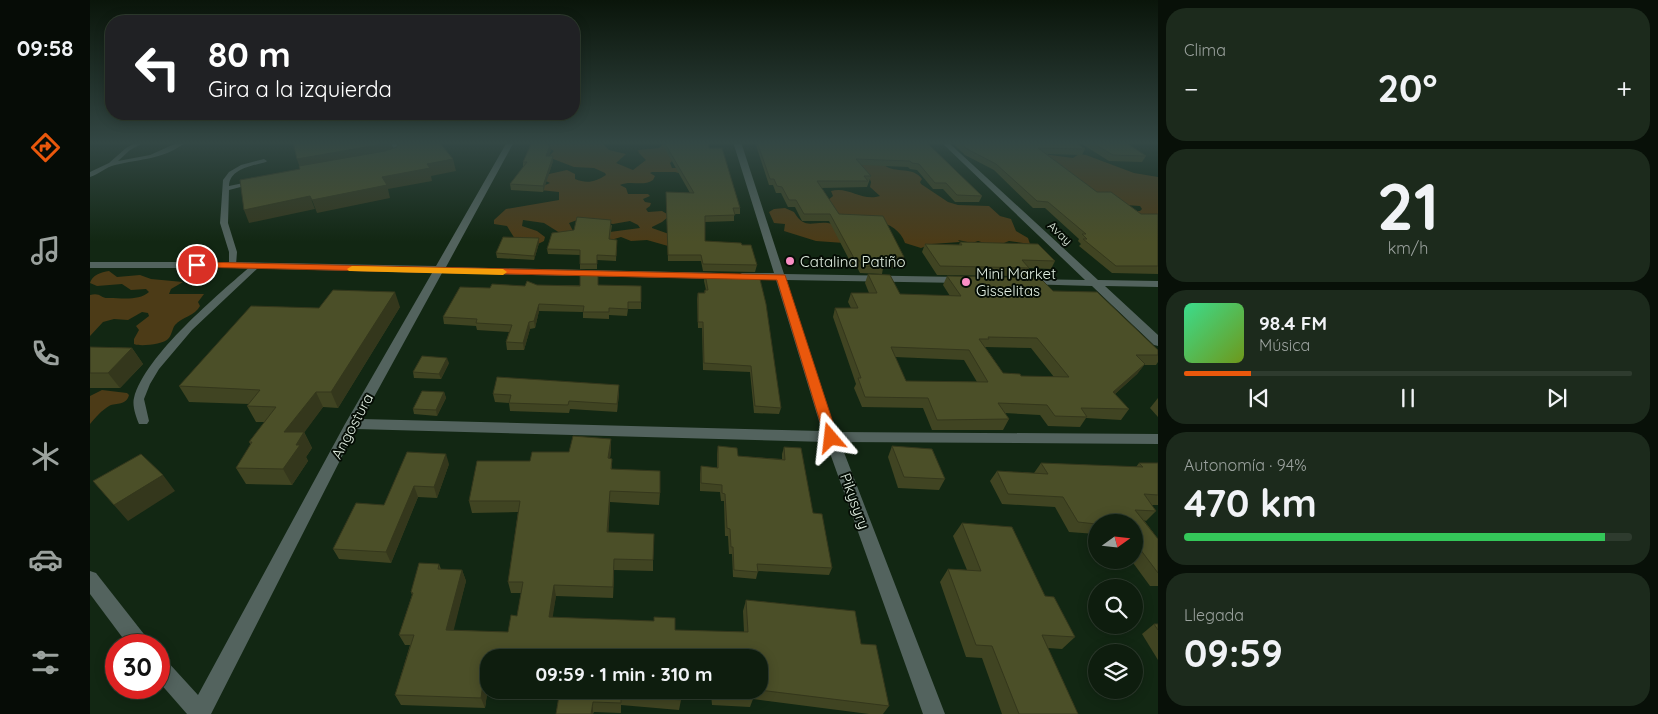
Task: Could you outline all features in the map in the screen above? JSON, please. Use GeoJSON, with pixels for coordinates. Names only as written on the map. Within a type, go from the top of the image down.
{"type":"FeatureCollection","features":[{"type":"Feature","properties":{"kind":"street","name":"Angostura"},"geometry":{"type":"LineString","coordinates":[[200,714],[352,424],[492,175]]}},
{"type":"Feature","properties":{"kind":"street","name":"Pikysyry"},"geometry":{"type":"LineString","coordinates":[[748,175],[831,438],[934,714]]}},
{"type":"Feature","properties":{"kind":"street","name":"Avay"},"geometry":{"type":"LineString","coordinates":[[980,175],[1158,342]]}},
{"type":"Feature","properties":{"kind":"street"},"geometry":{"type":"LineString","coordinates":[[90,265],[232,265],[438,271],[978,281]]}},
{"type":"Feature","properties":{"kind":"street"},"geometry":{"type":"LineString","coordinates":[[1017,281],[1158,284]]}},
{"type":"Feature","properties":{"kind":"street"},"geometry":{"type":"LineString","coordinates":[[352,424],[831,438],[1158,439]]}},
{"type":"Feature","properties":{"kind":"street"},"geometry":{"type":"LineString","coordinates":[[90,579],[132,634]]}},
{"type":"Feature","properties":{"kind":"street"},"geometry":{"type":"LineString","coordinates":[[170,679],[200,714]]}},
{"type":"Feature","properties":{"kind":"lane"},"geometry":{"type":"LineString","coordinates":[[229,175],[226,180],[224,223],[233,252],[232,265]]}},
{"type":"Feature","properties":{"kind":"lane"},"geometry":{"type":"LineString","coordinates":[[226,188],[265,181]]}},
{"type":"Feature","properties":{"kind":"lane"},"geometry":{"type":"LineString","coordinates":[[143,421],[138,400],[143,384],[163,356],[226,292],[256,266]]}},
{"type":"Feature","properties":{"kind":"shaded area"},"geometry":{"type":"Polygon","coordinates":[[[548,175],[575,175],[575,179],[587,182],[605,175],[655,176],[649,182],[620,185],[626,188],[628,194],[648,194],[650,196],[643,199],[645,202],[651,203],[646,209],[648,212],[662,211],[667,214],[668,217],[652,228],[669,234],[668,246],[647,240],[631,241],[621,237],[601,243],[602,233],[640,228],[630,221],[613,224],[580,219],[569,223],[573,231],[560,233],[544,223],[523,220],[522,226],[537,231],[545,237],[544,241],[538,244],[515,239],[507,226],[494,224],[494,220],[506,209],[559,200],[559,192],[540,190],[543,186],[550,183],[546,181],[548,175]]]}},
{"type":"Feature","properties":{"kind":"shaded area"},"geometry":{"type":"Polygon","coordinates":[[[868,175],[918,175],[922,179],[921,184],[948,202],[958,205],[989,206],[1000,216],[1011,219],[1016,231],[1028,238],[1030,244],[1009,241],[999,245],[991,245],[978,241],[972,243],[958,240],[960,242],[932,244],[921,248],[905,243],[901,235],[894,228],[886,224],[838,215],[828,200],[833,196],[831,191],[844,191],[867,197],[880,196],[870,187],[871,182],[868,175]]]}},
{"type":"Feature","properties":{"kind":"shaded area"},"geometry":{"type":"Polygon","coordinates":[[[1054,175],[1148,175],[1158,177],[1158,219],[1127,211],[1140,211],[1142,209],[1140,206],[1125,205],[1054,175]]]}},
{"type":"Feature","properties":{"kind":"shaded area"},"geometry":{"type":"Polygon","coordinates":[[[785,208],[794,212],[802,222],[833,224],[844,243],[816,241],[784,231],[785,224],[774,223],[769,212],[774,209],[785,208]]]}},
{"type":"Feature","properties":{"kind":"shaded area"},"geometry":{"type":"Polygon","coordinates":[[[109,271],[117,277],[140,275],[151,279],[183,282],[171,289],[169,294],[204,294],[198,302],[200,306],[198,309],[178,322],[166,341],[157,344],[134,344],[134,339],[139,330],[136,326],[149,316],[148,313],[142,312],[128,320],[114,319],[103,322],[90,336],[90,295],[96,294],[106,298],[130,298],[140,297],[149,292],[146,289],[131,290],[122,284],[97,286],[90,283],[97,274],[109,271]]]}},
{"type":"Feature","properties":{"kind":"shaded area"},"geometry":{"type":"Polygon","coordinates":[[[102,390],[127,393],[129,395],[126,401],[106,408],[90,424],[90,396],[102,390]]]}},
{"type":"Feature","properties":{"kind":"building"},"geometry":{"type":"Polygon","coordinates":[[[266,175],[391,175],[382,177],[387,185],[312,200],[310,196],[244,210],[240,180],[266,175]]]}},
{"type":"Feature","properties":{"kind":"building"},"geometry":{"type":"Polygon","coordinates":[[[517,175],[547,175],[543,186],[510,184],[517,175]]]}},
{"type":"Feature","properties":{"kind":"building"},"geometry":{"type":"Polygon","coordinates":[[[684,175],[730,175],[740,208],[733,208],[735,215],[705,216],[705,241],[751,245],[757,265],[703,264],[701,255],[668,255],[666,192],[694,193],[684,175]]]}},
{"type":"Feature","properties":{"kind":"building"},"geometry":{"type":"Polygon","coordinates":[[[769,175],[870,175],[864,176],[868,181],[817,181],[839,214],[883,216],[904,257],[896,257],[899,261],[881,261],[884,267],[862,266],[859,260],[855,260],[830,214],[804,214],[796,200],[789,200],[782,187],[777,186],[774,179],[770,179],[769,175]]]}},
{"type":"Feature","properties":{"kind":"building"},"geometry":{"type":"Polygon","coordinates":[[[929,175],[961,175],[982,196],[957,195],[946,183],[935,183],[929,175]]]}},
{"type":"Feature","properties":{"kind":"building"},"geometry":{"type":"Polygon","coordinates":[[[1009,175],[1075,175],[1097,192],[1111,192],[1141,214],[1158,214],[1158,266],[1116,266],[1083,239],[1087,239],[1082,234],[1086,234],[1048,202],[1037,201],[1009,175]]]}},
{"type":"Feature","properties":{"kind":"building"},"geometry":{"type":"Polygon","coordinates":[[[577,217],[611,220],[609,239],[617,240],[616,256],[597,255],[597,264],[580,264],[580,250],[547,249],[552,233],[574,230],[577,217]]]}},
{"type":"Feature","properties":{"kind":"building"},"geometry":{"type":"Polygon","coordinates":[[[503,237],[539,238],[534,256],[496,253],[503,237]]]}},
{"type":"Feature","properties":{"kind":"building"},"geometry":{"type":"Polygon","coordinates":[[[960,242],[1038,244],[1055,261],[1022,260],[1029,268],[940,266],[925,244],[962,245],[960,242]]]}},
{"type":"Feature","properties":{"kind":"building"},"geometry":{"type":"Polygon","coordinates":[[[580,272],[598,272],[598,285],[641,286],[641,302],[628,302],[628,309],[609,308],[609,312],[583,312],[584,306],[539,304],[534,321],[529,322],[523,343],[506,342],[512,325],[476,323],[477,319],[443,317],[460,287],[490,288],[492,284],[525,286],[527,281],[537,285],[580,286],[580,272]]]}},
{"type":"Feature","properties":{"kind":"building"},"geometry":{"type":"Polygon","coordinates":[[[705,274],[759,275],[766,304],[781,408],[755,406],[751,366],[704,363],[703,322],[698,322],[698,293],[705,293],[705,290],[708,290],[705,274]]]}},
{"type":"Feature","properties":{"kind":"building"},"geometry":{"type":"Polygon","coordinates":[[[868,274],[890,275],[900,294],[961,296],[947,276],[1040,278],[1053,291],[1097,292],[1158,350],[1158,355],[1136,355],[1145,364],[1113,392],[1129,409],[1081,408],[1087,417],[1055,416],[1047,405],[998,403],[1009,419],[937,420],[928,398],[865,397],[858,378],[861,378],[835,308],[858,308],[851,293],[877,293],[868,274]],[[988,337],[989,339],[979,339],[1003,373],[1020,374],[1021,376],[1069,377],[1037,338],[988,337]],[[891,347],[906,381],[988,382],[969,350],[891,347]]]}},
{"type":"Feature","properties":{"kind":"building"},"geometry":{"type":"Polygon","coordinates":[[[333,290],[395,292],[331,392],[316,392],[284,432],[304,432],[296,445],[300,445],[283,469],[236,468],[252,442],[249,442],[276,407],[247,406],[260,390],[179,386],[251,306],[319,308],[333,290]]]}},
{"type":"Feature","properties":{"kind":"building"},"geometry":{"type":"Polygon","coordinates":[[[90,347],[132,348],[108,373],[90,373],[90,347]]]}},
{"type":"Feature","properties":{"kind":"building"},"geometry":{"type":"Polygon","coordinates":[[[422,356],[447,358],[439,374],[413,372],[422,356]]]}},
{"type":"Feature","properties":{"kind":"building"},"geometry":{"type":"Polygon","coordinates":[[[497,377],[619,385],[617,404],[569,401],[568,405],[509,403],[511,395],[493,394],[497,377]]]}},
{"type":"Feature","properties":{"kind":"building"},"geometry":{"type":"Polygon","coordinates":[[[422,391],[444,392],[436,410],[413,409],[422,391]]]}},
{"type":"Feature","properties":{"kind":"building"},"geometry":{"type":"Polygon","coordinates":[[[573,436],[611,439],[608,458],[612,459],[611,469],[660,471],[660,493],[610,491],[607,532],[654,534],[653,560],[614,559],[613,587],[554,585],[549,617],[654,621],[654,617],[675,618],[675,630],[748,632],[746,600],[855,611],[861,644],[876,645],[889,706],[768,691],[768,649],[480,649],[480,698],[395,695],[414,635],[399,635],[413,593],[411,592],[419,563],[439,564],[438,569],[462,570],[446,630],[508,632],[511,615],[517,616],[523,582],[508,582],[520,501],[469,501],[477,461],[530,461],[532,452],[569,452],[573,436]]]}},
{"type":"Feature","properties":{"kind":"building"},"geometry":{"type":"Polygon","coordinates":[[[718,446],[737,448],[738,456],[785,460],[784,447],[801,448],[813,513],[822,514],[832,568],[757,564],[758,572],[734,570],[733,547],[731,547],[730,529],[727,528],[725,494],[722,493],[722,485],[701,483],[701,466],[718,468],[718,446]]]}},
{"type":"Feature","properties":{"kind":"building"},"geometry":{"type":"Polygon","coordinates":[[[892,446],[932,449],[945,479],[904,477],[892,446]]]}},
{"type":"Feature","properties":{"kind":"building"},"geometry":{"type":"Polygon","coordinates":[[[407,452],[446,454],[434,487],[414,486],[386,552],[333,549],[356,503],[384,505],[407,452]]]}},
{"type":"Feature","properties":{"kind":"building"},"geometry":{"type":"Polygon","coordinates":[[[141,454],[163,475],[114,505],[93,481],[141,454]]]}},
{"type":"Feature","properties":{"kind":"building"},"geometry":{"type":"Polygon","coordinates":[[[1041,463],[1143,467],[1139,463],[1158,463],[1158,495],[1144,494],[1156,511],[1135,510],[1138,514],[1088,514],[1088,523],[1078,522],[1063,497],[1008,494],[997,471],[1048,474],[1041,463]]]}},
{"type":"Feature","properties":{"kind":"building"},"geometry":{"type":"Polygon","coordinates":[[[1143,520],[1158,539],[1158,573],[1143,553],[1143,520]]]}},
{"type":"Feature","properties":{"kind":"building"},"geometry":{"type":"Polygon","coordinates":[[[962,523],[1012,527],[1045,596],[1054,597],[1075,637],[1042,635],[1078,714],[1019,714],[992,646],[976,645],[948,569],[981,571],[962,523]]]}},
{"type":"Feature","properties":{"kind":"building"},"geometry":{"type":"Polygon","coordinates":[[[558,699],[621,699],[621,703],[593,702],[591,714],[556,714],[558,699]]]}},
{"type":"Feature","properties":{"kind":"slow traffic"},"geometry":{"type":"LineString","coordinates":[[352,269],[503,272]]}},
{"type":"Feature","properties":{"kind":"place","name":"Catalina Patiño"},"geometry":{"type":"Point","coordinates":[790,261]}},
{"type":"Feature","properties":{"kind":"place","name":"Mini Market Gisselitas"},"geometry":{"type":"Point","coordinates":[966,282]}},
{"type":"Feature","properties":{"kind":"route"},"geometry":{"type":"LineString","coordinates":[[197,265],[781,277],[831,438]]}}]}
